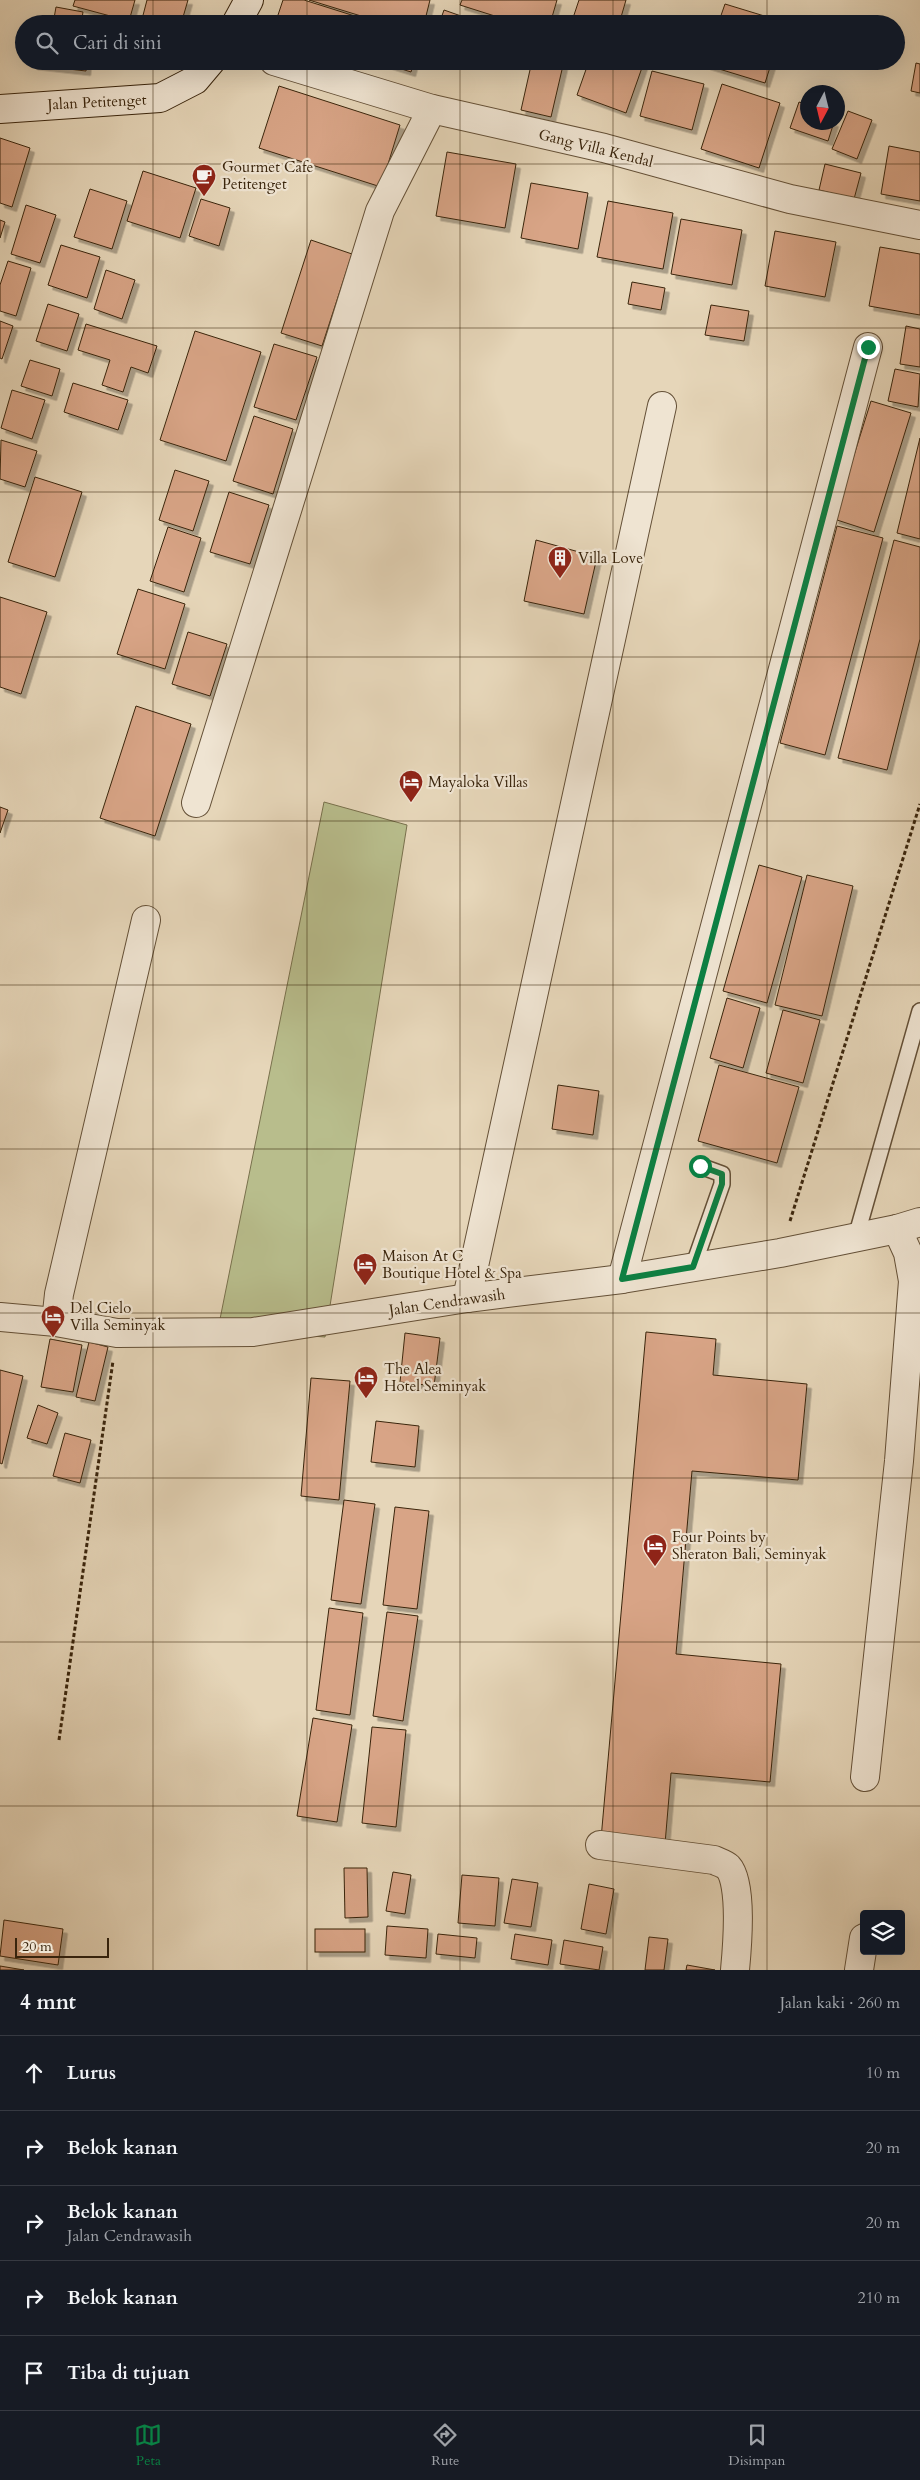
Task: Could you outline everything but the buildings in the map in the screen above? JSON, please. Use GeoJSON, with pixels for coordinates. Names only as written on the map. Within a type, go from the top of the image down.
{"type":"FeatureCollection","features":[{"type":"Feature","properties":{"kind":"street"},"geometry":{"type":"LineString","coordinates":[[241,15],[249,0]]}},
{"type":"Feature","properties":{"kind":"street","name":"Jalan Petitenget"},"geometry":{"type":"LineString","coordinates":[[0,109],[160,98],[195,80],[203,70]]}},
{"type":"Feature","properties":{"kind":"street","name":"Gang Villa Kendal"},"geometry":{"type":"LineString","coordinates":[[304,70],[432,109],[604,148],[790,199],[920,225]]}},
{"type":"Feature","properties":{"kind":"street"},"geometry":{"type":"LineString","coordinates":[[196,803],[380,212],[432,109]]}},
{"type":"Feature","properties":{"kind":"street"},"geometry":{"type":"LineString","coordinates":[[622,1279],[868,347]]}},
{"type":"Feature","properties":{"kind":"street"},"geometry":{"type":"LineString","coordinates":[[467,1298],[662,406]]}},
{"type":"Feature","properties":{"kind":"street"},"geometry":{"type":"LineString","coordinates":[[56,1322],[59,1294],[146,920]]}},
{"type":"Feature","properties":{"kind":"street"},"geometry":{"type":"LineString","coordinates":[[865,1777],[898,1470],[913,1281],[908,1253],[908,1225]]}},
{"type":"Feature","properties":{"kind":"street","name":"Jalan Cendrawasih"},"geometry":{"type":"LineString","coordinates":[[0,1317],[56,1322],[117,1333],[253,1332],[467,1298],[622,1279],[780,1253],[908,1225]]}},
{"type":"Feature","properties":{"kind":"street"},"geometry":{"type":"LineString","coordinates":[[600,1845],[714,1860],[728,1867],[732,1874],[738,1912],[735,1970]]}},
{"type":"Feature","properties":{"kind":"street"},"geometry":{"type":"LineString","coordinates":[[860,1970],[862,1955]]}},
{"type":"Feature","properties":{"kind":"lane"},"geometry":{"type":"LineString","coordinates":[[856,1237],[920,1011]]}},
{"type":"Feature","properties":{"kind":"lane"},"geometry":{"type":"LineString","coordinates":[[693,1267],[722,1184],[722,1174],[700,1166]]}},
{"type":"Feature","properties":{"kind":"path"},"geometry":{"type":"LineString","coordinates":[[780,1253],[920,804]]}},
{"type":"Feature","properties":{"kind":"path"},"geometry":{"type":"LineString","coordinates":[[59,1740],[117,1333]]}},
{"type":"Feature","properties":{"kind":"green space"},"geometry":{"type":"Polygon","coordinates":[[[324,802],[407,825],[325,1337],[218,1329],[324,802]]]}},
{"type":"Feature","properties":{"kind":"place","name":"Gourmet Cafe Petitenget"},"geometry":{"type":"Point","coordinates":[204,197]}},
{"type":"Feature","properties":{"kind":"place","name":"Villa Love"},"geometry":{"type":"Point","coordinates":[560,579]}},
{"type":"Feature","properties":{"kind":"place","name":"Mayaloka Villas"},"geometry":{"type":"Point","coordinates":[411,803]}},
{"type":"Feature","properties":{"kind":"place","name":"Maison At C Boutique Hotel & Spa"},"geometry":{"type":"Point","coordinates":[365,1286]}},
{"type":"Feature","properties":{"kind":"place","name":"Del Cielo Villa Seminyak"},"geometry":{"type":"Point","coordinates":[53,1338]}},
{"type":"Feature","properties":{"kind":"place","name":"The Alea Hotel Seminyak"},"geometry":{"type":"Point","coordinates":[366,1399]}},
{"type":"Feature","properties":{"kind":"place","name":"Four Points by Sheraton Bali, Seminyak"},"geometry":{"type":"Point","coordinates":[655,1567]}},
{"type":"Feature","properties":{"kind":"route"},"geometry":{"type":"LineString","coordinates":[[700,1166],[722,1174],[722,1184],[693,1267],[622,1279],[868,347]]}}]}
